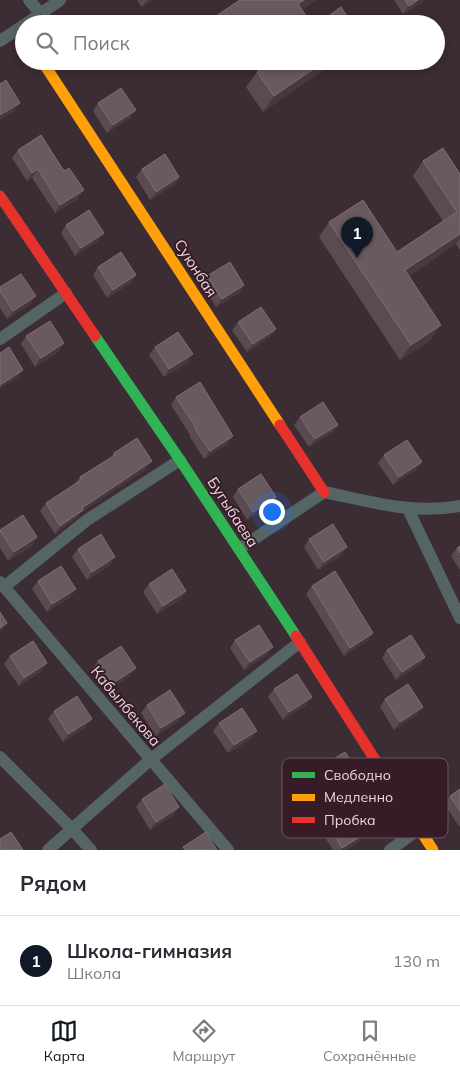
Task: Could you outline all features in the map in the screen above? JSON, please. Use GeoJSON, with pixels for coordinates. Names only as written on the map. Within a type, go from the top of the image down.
{"type":"FeatureCollection","features":[{"type":"Feature","properties":{"kind":"street"},"geometry":{"type":"LineString","coordinates":[[29,0],[40,13]]}},
{"type":"Feature","properties":{"kind":"street"},"geometry":{"type":"LineString","coordinates":[[38,15],[60,0]]}},
{"type":"Feature","properties":{"kind":"street"},"geometry":{"type":"LineString","coordinates":[[0,41],[15,33]]}},
{"type":"Feature","properties":{"kind":"street","name":"Суюнбая"},"geometry":{"type":"LineString","coordinates":[[48,70],[324,492]]}},
{"type":"Feature","properties":{"kind":"street","name":"Бугыбаева"},"geometry":{"type":"LineString","coordinates":[[0,196],[239,548],[374,758]]}},
{"type":"Feature","properties":{"kind":"street"},"geometry":{"type":"LineString","coordinates":[[0,339],[66,293]]}},
{"type":"Feature","properties":{"kind":"street"},"geometry":{"type":"LineString","coordinates":[[2,585],[87,520],[180,460]]}},
{"type":"Feature","properties":{"kind":"street"},"geometry":{"type":"LineString","coordinates":[[239,548],[324,492],[408,509],[445,509],[460,506]]}},
{"type":"Feature","properties":{"kind":"street"},"geometry":{"type":"LineString","coordinates":[[408,509],[460,618]]}},
{"type":"Feature","properties":{"kind":"street","name":"Кабылбекова"},"geometry":{"type":"LineString","coordinates":[[2,585],[228,850]]}},
{"type":"Feature","properties":{"kind":"street"},"geometry":{"type":"LineString","coordinates":[[48,850],[150,760],[300,642]]}},
{"type":"Feature","properties":{"kind":"street"},"geometry":{"type":"LineString","coordinates":[[0,757],[91,850]]}},
{"type":"Feature","properties":{"kind":"street"},"geometry":{"type":"LineString","coordinates":[[390,850],[407,838]]}},
{"type":"Feature","properties":{"kind":"street","name":"Бугыбаева"},"geometry":{"type":"LineString","coordinates":[[425,838],[433,850]]}},
{"type":"Feature","properties":{"kind":"building"},"geometry":{"type":"Polygon","coordinates":[[[240,0],[304,0],[298,4],[306,15],[218,15],[240,0]]]}},
{"type":"Feature","properties":{"kind":"building"},"geometry":{"type":"Polygon","coordinates":[[[405,0],[418,0],[409,6],[405,0]]]}},
{"type":"Feature","properties":{"kind":"building"},"geometry":{"type":"Polygon","coordinates":[[[341,7],[346,15],[330,15],[341,7]]]}},
{"type":"Feature","properties":{"kind":"building"},"geometry":{"type":"Polygon","coordinates":[[[260,70],[312,70],[274,96],[257,72],[260,70]]]}},
{"type":"Feature","properties":{"kind":"building"},"geometry":{"type":"Polygon","coordinates":[[[6,80],[20,103],[0,115],[0,84],[6,80]]]}},
{"type":"Feature","properties":{"kind":"building"},"geometry":{"type":"Polygon","coordinates":[[[121,88],[136,110],[113,125],[98,103],[121,88]]]}},
{"type":"Feature","properties":{"kind":"building"},"geometry":{"type":"Polygon","coordinates":[[[41,135],[64,171],[69,168],[84,190],[60,205],[38,169],[32,173],[18,150],[41,135]]]}},
{"type":"Feature","properties":{"kind":"building"},"geometry":{"type":"Polygon","coordinates":[[[443,148],[460,174],[460,234],[405,270],[441,325],[411,345],[329,222],[363,200],[397,252],[457,212],[423,161],[443,148]]]}},
{"type":"Feature","properties":{"kind":"building"},"geometry":{"type":"Polygon","coordinates":[[[165,154],[179,177],[156,192],[142,169],[165,154]]]}},
{"type":"Feature","properties":{"kind":"building"},"geometry":{"type":"Polygon","coordinates":[[[89,210],[104,233],[81,248],[66,225],[89,210]]]}},
{"type":"Feature","properties":{"kind":"building"},"geometry":{"type":"Polygon","coordinates":[[[121,252],[136,275],[113,290],[98,267],[121,252]]]}},
{"type":"Feature","properties":{"kind":"building"},"geometry":{"type":"Polygon","coordinates":[[[230,262],[244,285],[222,299],[207,276],[230,262]]]}},
{"type":"Feature","properties":{"kind":"building"},"geometry":{"type":"Polygon","coordinates":[[[21,274],[36,296],[13,311],[0,291],[0,287],[21,274]]]}},
{"type":"Feature","properties":{"kind":"building"},"geometry":{"type":"Polygon","coordinates":[[[261,307],[276,329],[253,344],[238,322],[261,307]]]}},
{"type":"Feature","properties":{"kind":"building"},"geometry":{"type":"Polygon","coordinates":[[[50,321],[64,343],[41,358],[26,336],[50,321]]]}},
{"type":"Feature","properties":{"kind":"building"},"geometry":{"type":"Polygon","coordinates":[[[178,332],[193,354],[169,369],[155,347],[178,332]]]}},
{"type":"Feature","properties":{"kind":"building"},"geometry":{"type":"Polygon","coordinates":[[[9,347],[23,370],[0,385],[0,353],[9,347]]]}},
{"type":"Feature","properties":{"kind":"building"},"geometry":{"type":"Polygon","coordinates":[[[200,382],[233,436],[210,451],[176,397],[200,382]]]}},
{"type":"Feature","properties":{"kind":"building"},"geometry":{"type":"Polygon","coordinates":[[[323,402],[338,425],[315,439],[300,417],[323,402]]]}},
{"type":"Feature","properties":{"kind":"building"},"geometry":{"type":"Polygon","coordinates":[[[137,438],[152,461],[82,508],[83,510],[60,526],[46,503],[81,480],[80,477],[115,455],[114,453],[137,438]]]}},
{"type":"Feature","properties":{"kind":"building"},"geometry":{"type":"Polygon","coordinates":[[[407,440],[422,462],[399,477],[384,455],[407,440]]]}},
{"type":"Feature","properties":{"kind":"building"},"geometry":{"type":"Polygon","coordinates":[[[261,474],[276,497],[253,512],[238,489],[261,474]]]}},
{"type":"Feature","properties":{"kind":"building"},"geometry":{"type":"Polygon","coordinates":[[[23,515],[37,537],[14,552],[0,530],[23,515]]]}},
{"type":"Feature","properties":{"kind":"building"},"geometry":{"type":"Polygon","coordinates":[[[333,524],[347,547],[324,562],[309,539],[333,524]]]}},
{"type":"Feature","properties":{"kind":"building"},"geometry":{"type":"Polygon","coordinates":[[[101,534],[115,557],[92,572],[78,549],[101,534]]]}},
{"type":"Feature","properties":{"kind":"building"},"geometry":{"type":"Polygon","coordinates":[[[61,566],[76,589],[52,604],[38,581],[61,566]]]}},
{"type":"Feature","properties":{"kind":"building"},"geometry":{"type":"Polygon","coordinates":[[[172,569],[186,591],[163,606],[149,584],[172,569]]]}},
{"type":"Feature","properties":{"kind":"building"},"geometry":{"type":"Polygon","coordinates":[[[335,571],[373,633],[350,648],[312,586],[335,571]]]}},
{"type":"Feature","properties":{"kind":"building"},"geometry":{"type":"Polygon","coordinates":[[[0,612],[7,623],[0,628],[0,612]]]}},
{"type":"Feature","properties":{"kind":"building"},"geometry":{"type":"Polygon","coordinates":[[[259,625],[273,647],[250,662],[235,640],[259,625]]]}},
{"type":"Feature","properties":{"kind":"building"},"geometry":{"type":"Polygon","coordinates":[[[411,635],[425,657],[402,672],[387,650],[411,635]]]}},
{"type":"Feature","properties":{"kind":"building"},"geometry":{"type":"Polygon","coordinates":[[[33,641],[47,663],[24,678],[10,656],[33,641]]]}},
{"type":"Feature","properties":{"kind":"building"},"geometry":{"type":"Polygon","coordinates":[[[121,646],[136,668],[113,683],[98,661],[121,646]]]}},
{"type":"Feature","properties":{"kind":"building"},"geometry":{"type":"Polygon","coordinates":[[[297,674],[312,697],[289,712],[274,689],[297,674]]]}},
{"type":"Feature","properties":{"kind":"building"},"geometry":{"type":"Polygon","coordinates":[[[408,684],[423,707],[400,722],[385,699],[408,684]]]}},
{"type":"Feature","properties":{"kind":"building"},"geometry":{"type":"Polygon","coordinates":[[[170,690],[185,713],[161,728],[147,705],[170,690]]]}},
{"type":"Feature","properties":{"kind":"building"},"geometry":{"type":"Polygon","coordinates":[[[77,696],[92,719],[68,734],[54,711],[77,696]]]}},
{"type":"Feature","properties":{"kind":"building"},"geometry":{"type":"Polygon","coordinates":[[[242,708],[257,731],[234,745],[219,723],[242,708]]]}},
{"type":"Feature","properties":{"kind":"building"},"geometry":{"type":"Polygon","coordinates":[[[345,752],[349,758],[335,758],[345,752]]]}},
{"type":"Feature","properties":{"kind":"building"},"geometry":{"type":"Polygon","coordinates":[[[165,784],[179,807],[156,822],[142,799],[165,784]]]}},
{"type":"Feature","properties":{"kind":"building"},"geometry":{"type":"Polygon","coordinates":[[[460,789],[460,811],[450,796],[460,789]]]}},
{"type":"Feature","properties":{"kind":"building"},"geometry":{"type":"Polygon","coordinates":[[[11,832],[23,850],[0,850],[0,839],[11,832]]]}},
{"type":"Feature","properties":{"kind":"building"},"geometry":{"type":"Polygon","coordinates":[[[206,832],[217,850],[185,850],[183,847],[206,832]]]}},
{"type":"Feature","properties":{"kind":"building"},"geometry":{"type":"Polygon","coordinates":[[[336,838],[358,838],[342,848],[336,838]]]}},
{"type":"Feature","properties":{"kind":"traffic: fast"},"geometry":{"type":"LineString","coordinates":[[95,336],[180,460],[296,636]]}},
{"type":"Feature","properties":{"kind":"traffic: slow"},"geometry":{"type":"LineString","coordinates":[[48,70],[280,425]]}},
{"type":"Feature","properties":{"kind":"traffic: slow"},"geometry":{"type":"LineString","coordinates":[[425,838],[433,850]]}},
{"type":"Feature","properties":{"kind":"traffic: jam"},"geometry":{"type":"LineString","coordinates":[[0,196],[95,336]]}},
{"type":"Feature","properties":{"kind":"traffic: jam"},"geometry":{"type":"LineString","coordinates":[[280,425],[324,492]]}},
{"type":"Feature","properties":{"kind":"traffic: jam"},"geometry":{"type":"LineString","coordinates":[[296,636],[374,758]]}},
{"type":"Feature","properties":{"kind":"place","name":"Школа-гимназия"},"geometry":{"type":"Point","coordinates":[357,258]}}]}
